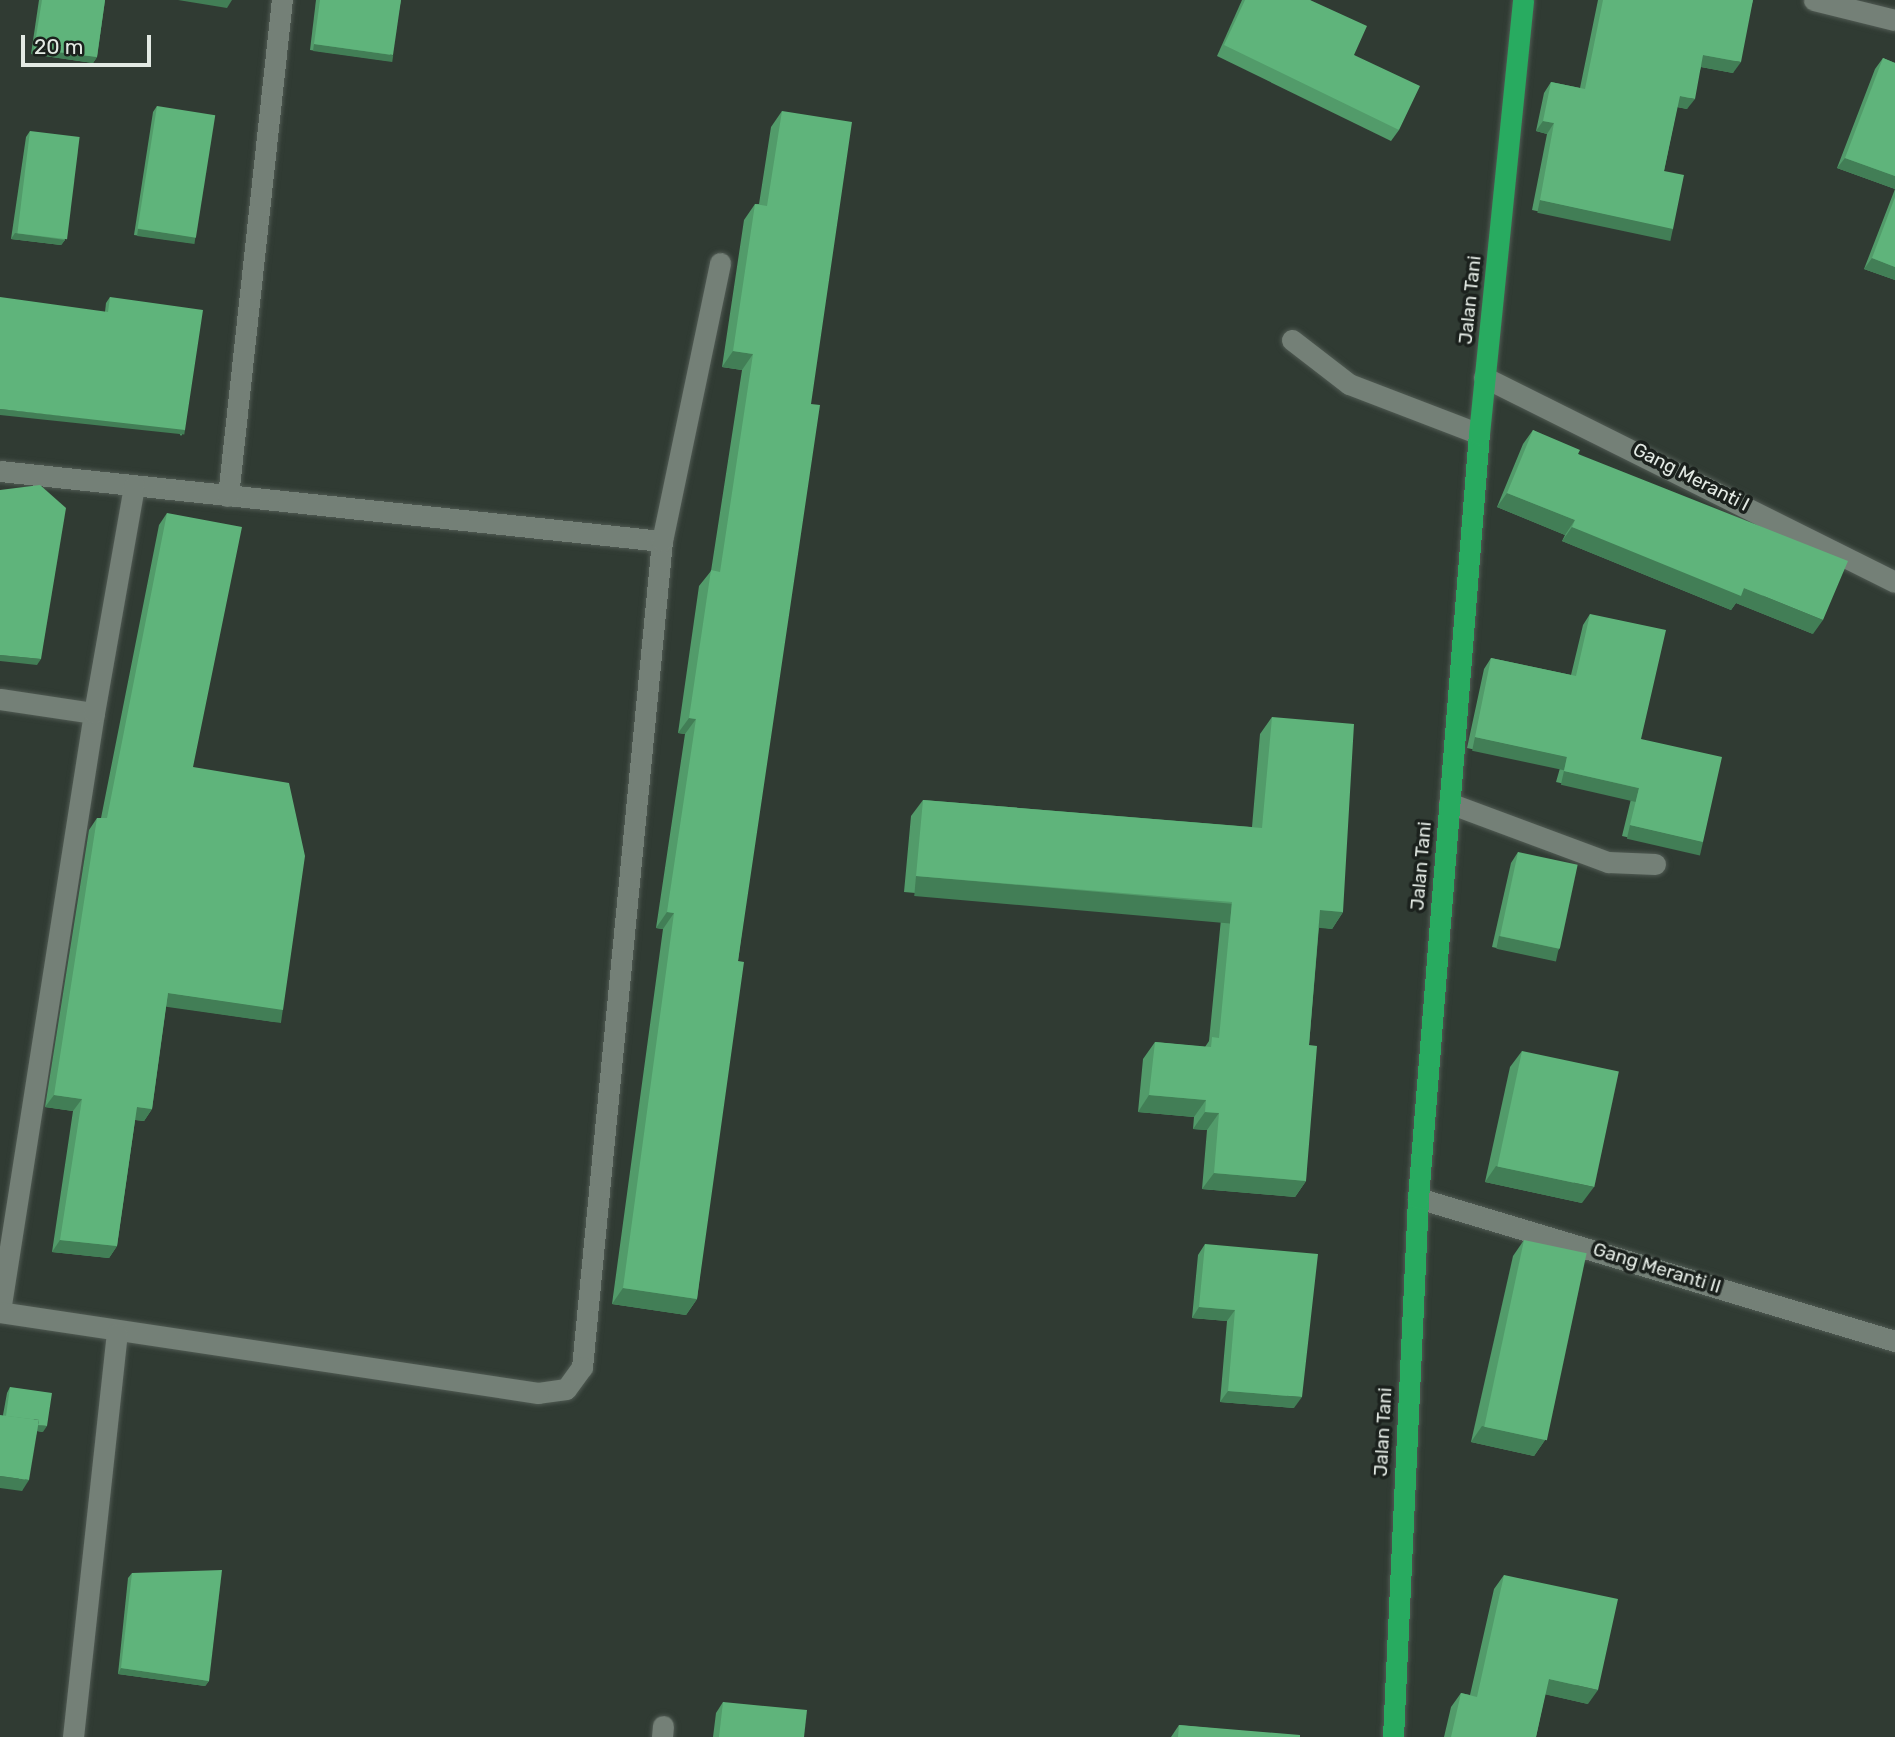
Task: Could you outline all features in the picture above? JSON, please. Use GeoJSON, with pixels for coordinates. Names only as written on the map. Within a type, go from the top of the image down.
{"type":"FeatureCollection","features":[{"type":"Feature","properties":{"kind":"highway","name":"Jalan Tani"},"geometry":{"type":"LineString","coordinates":[[1393,1737],[1418,1198],[1484,376],[1523,0]]}},
{"type":"Feature","properties":{"kind":"street"},"geometry":{"type":"LineString","coordinates":[[228,496],[282,0]]}},
{"type":"Feature","properties":{"kind":"street"},"geometry":{"type":"LineString","coordinates":[[1814,0],[1895,20]]}},
{"type":"Feature","properties":{"kind":"street"},"geometry":{"type":"LineString","coordinates":[[134,486],[94,713],[0,1312],[117,1334],[538,1393],[566,1389],[582,1367],[662,541],[720,263]]}},
{"type":"Feature","properties":{"kind":"street"},"geometry":{"type":"LineString","coordinates":[[1292,340],[1349,384],[1479,434]]}},
{"type":"Feature","properties":{"kind":"street","name":"Gang Meranti I"},"geometry":{"type":"LineString","coordinates":[[1484,376],[1895,582]]}},
{"type":"Feature","properties":{"kind":"street"},"geometry":{"type":"LineString","coordinates":[[0,471],[662,541]]}},
{"type":"Feature","properties":{"kind":"street"},"geometry":{"type":"LineString","coordinates":[[0,699],[94,713]]}},
{"type":"Feature","properties":{"kind":"street"},"geometry":{"type":"LineString","coordinates":[[1449,803],[1608,862],[1655,864]]}},
{"type":"Feature","properties":{"kind":"street","name":"Gang Meranti II"},"geometry":{"type":"LineString","coordinates":[[1418,1198],[1895,1341]]}},
{"type":"Feature","properties":{"kind":"street"},"geometry":{"type":"LineString","coordinates":[[72,1737],[117,1334]]}},
{"type":"Feature","properties":{"kind":"building"},"geometry":{"type":"Polygon","coordinates":[[[42,0],[105,0],[97,57],[34,49],[42,0]]]}},
{"type":"Feature","properties":{"kind":"building"},"geometry":{"type":"Polygon","coordinates":[[[320,0],[401,0],[393,55],[314,44],[320,0]]]}},
{"type":"Feature","properties":{"kind":"building"},"geometry":{"type":"Polygon","coordinates":[[[1245,0],[1310,0],[1367,26],[1354,55],[1420,86],[1399,130],[1224,45],[1245,0]]]}},
{"type":"Feature","properties":{"kind":"building"},"geometry":{"type":"Polygon","coordinates":[[[1603,0],[1753,0],[1741,62],[1703,55],[1695,99],[1680,96],[1664,171],[1684,175],[1673,229],[1540,200],[1554,123],[1543,121],[1551,82],[1585,89],[1603,0]]]}},
{"type":"Feature","properties":{"kind":"building"},"geometry":{"type":"Polygon","coordinates":[[[1883,58],[1895,63],[1895,176],[1845,158],[1883,58]]]}},
{"type":"Feature","properties":{"kind":"building"},"geometry":{"type":"Polygon","coordinates":[[[157,106],[215,115],[196,238],[138,228],[157,106]]]}},
{"type":"Feature","properties":{"kind":"building"},"geometry":{"type":"Polygon","coordinates":[[[782,111],[852,122],[811,404],[820,405],[738,961],[744,962],[697,1299],[623,1288],[674,913],[667,912],[696,719],[689,718],[711,570],[720,572],[753,354],[733,351],[755,204],[767,206],[782,111]]]}},
{"type":"Feature","properties":{"kind":"building"},"geometry":{"type":"Polygon","coordinates":[[[30,131],[80,137],[67,239],[17,233],[30,131]]]}},
{"type":"Feature","properties":{"kind":"building"},"geometry":{"type":"Polygon","coordinates":[[[1895,197],[1895,267],[1872,258],[1895,197]]]}},
{"type":"Feature","properties":{"kind":"building"},"geometry":{"type":"Polygon","coordinates":[[[0,297],[108,312],[110,297],[203,310],[185,430],[0,409],[0,297]]]}},
{"type":"Feature","properties":{"kind":"building"},"geometry":{"type":"Polygon","coordinates":[[[1533,430],[1580,450],[1578,454],[1848,561],[1823,620],[1744,588],[1741,596],[1572,527],[1575,520],[1507,493],[1533,430]]]}},
{"type":"Feature","properties":{"kind":"building"},"geometry":{"type":"Polygon","coordinates":[[[40,485],[66,508],[41,659],[0,655],[0,490],[40,485]]]}},
{"type":"Feature","properties":{"kind":"building"},"geometry":{"type":"Polygon","coordinates":[[[167,513],[242,527],[193,767],[289,783],[305,856],[283,1010],[168,993],[152,1109],[137,1107],[117,1246],[60,1240],[82,1099],[54,1095],[97,818],[107,818],[167,513]]]}},
{"type":"Feature","properties":{"kind":"building"},"geometry":{"type":"Polygon","coordinates":[[[1590,614],[1666,630],[1641,739],[1722,757],[1703,842],[1630,825],[1639,788],[1564,771],[1567,757],[1475,737],[1491,658],[1576,676],[1590,614]]]}},
{"type":"Feature","properties":{"kind":"building"},"geometry":{"type":"Polygon","coordinates":[[[1272,717],[1354,724],[1343,912],[1320,910],[1309,1045],[1317,1046],[1306,1181],[1214,1173],[1219,1113],[1205,1112],[1206,1100],[1149,1095],[1155,1042],[1211,1047],[1212,1037],[1219,1038],[1232,902],[916,876],[923,800],[1262,828],[1272,717]]]}},
{"type":"Feature","properties":{"kind":"building"},"geometry":{"type":"Polygon","coordinates":[[[1518,852],[1578,865],[1560,949],[1500,936],[1518,852]]]}},
{"type":"Feature","properties":{"kind":"building"},"geometry":{"type":"Polygon","coordinates":[[[1522,1051],[1619,1072],[1594,1187],[1497,1166],[1522,1051]]]}},
{"type":"Feature","properties":{"kind":"building"},"geometry":{"type":"Polygon","coordinates":[[[1524,1240],[1587,1253],[1547,1440],[1484,1427],[1524,1240]]]}},
{"type":"Feature","properties":{"kind":"building"},"geometry":{"type":"Polygon","coordinates":[[[1205,1244],[1318,1254],[1302,1397],[1228,1391],[1235,1310],[1199,1307],[1205,1244]]]}},
{"type":"Feature","properties":{"kind":"building"},"geometry":{"type":"Polygon","coordinates":[[[10,1387],[52,1393],[47,1426],[38,1425],[39,1420],[6,1416],[10,1387]]]}},
{"type":"Feature","properties":{"kind":"building"},"geometry":{"type":"Polygon","coordinates":[[[0,1415],[39,1420],[29,1480],[0,1476],[0,1415]]]}},
{"type":"Feature","properties":{"kind":"building"},"geometry":{"type":"Polygon","coordinates":[[[222,1570],[209,1681],[121,1668],[132,1573],[222,1570]]]}},
{"type":"Feature","properties":{"kind":"building"},"geometry":{"type":"Polygon","coordinates":[[[1504,1575],[1618,1599],[1598,1690],[1549,1679],[1536,1737],[1451,1737],[1461,1693],[1477,1697],[1504,1575]]]}},
{"type":"Feature","properties":{"kind":"building"},"geometry":{"type":"Polygon","coordinates":[[[723,1702],[807,1710],[804,1737],[719,1737],[723,1702]]]}},
{"type":"Feature","properties":{"kind":"building"},"geometry":{"type":"Polygon","coordinates":[[[1179,1725],[1300,1735],[1300,1737],[1178,1737],[1179,1725]]]}}]}
